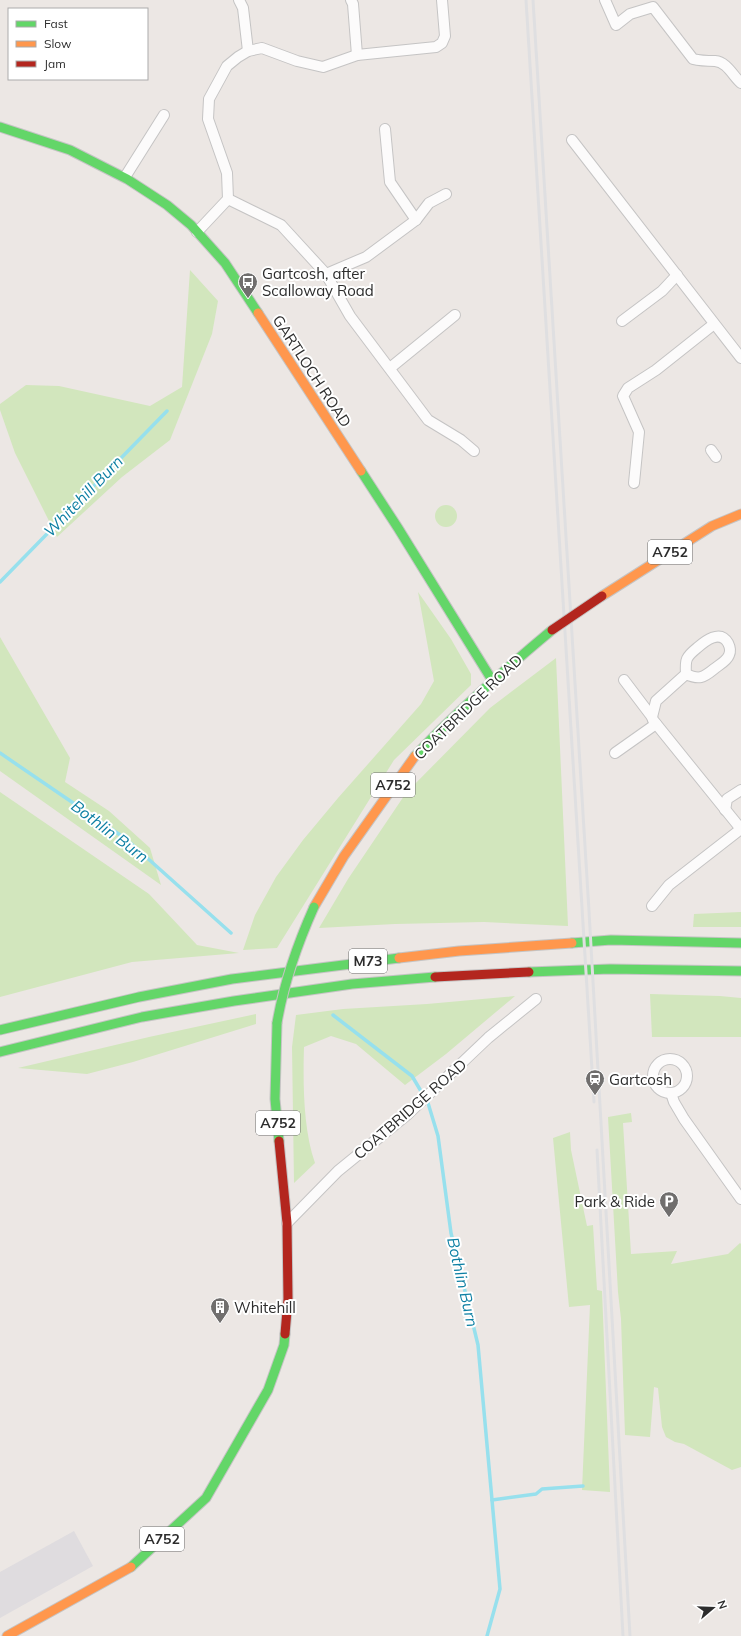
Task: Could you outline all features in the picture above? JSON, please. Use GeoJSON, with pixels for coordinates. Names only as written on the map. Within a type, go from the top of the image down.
{"type":"FeatureCollection","features":[{"type":"Feature","properties":{"kind":"main road","name":"GARTLOCH ROAD"},"geometry":{"type":"LineString","coordinates":[[0,126],[70,150],[125,178],[166,205],[197,232],[225,263],[398,528],[492,680]]}},
{"type":"Feature","properties":{"kind":"main road","name":"COATBRIDGE ROAD"},"geometry":{"type":"LineString","coordinates":[[7,1636],[133,1566],[206,1498],[268,1390],[284,1345],[288,1299],[287,1223],[276,1099],[280,1001],[288,970],[314,906],[344,856],[414,757],[449,720],[492,680],[552,630],[602,596],[706,530],[741,514]]}},
{"type":"Feature","properties":{"kind":"main road","name":"M73"},"geometry":{"type":"LineString","coordinates":[[0,1030],[139,997],[232,979],[351,963],[458,951],[611,940],[741,943]]}},
{"type":"Feature","properties":{"kind":"main road","name":"M73"},"geometry":{"type":"LineString","coordinates":[[0,1052],[142,1018],[234,1001],[352,984],[471,973],[610,969],[741,971]]}},
{"type":"Feature","properties":{"kind":"street"},"geometry":{"type":"LineString","coordinates":[[239,0],[243,8],[248,51]]}},
{"type":"Feature","properties":{"kind":"street"},"geometry":{"type":"LineString","coordinates":[[351,0],[353,4],[357,55]]}},
{"type":"Feature","properties":{"kind":"street"},"geometry":{"type":"LineString","coordinates":[[197,232],[228,199],[228,173],[208,119],[209,99],[227,66],[248,51],[262,48],[297,61],[323,67],[357,55],[436,47],[442,44],[445,36],[442,0]]}},
{"type":"Feature","properties":{"kind":"street"},"geometry":{"type":"LineString","coordinates":[[605,0],[616,25],[630,14],[653,7],[693,59],[704,62],[716,61],[722,63],[741,83]]}},
{"type":"Feature","properties":{"kind":"street"},"geometry":{"type":"LineString","coordinates":[[125,178],[164,115]]}},
{"type":"Feature","properties":{"kind":"street"},"geometry":{"type":"LineString","coordinates":[[386,129],[390,182],[416,220]]}},
{"type":"Feature","properties":{"kind":"street"},"geometry":{"type":"LineString","coordinates":[[572,140],[741,358]]}},
{"type":"Feature","properties":{"kind":"street"},"geometry":{"type":"LineString","coordinates":[[326,274],[366,257],[416,220],[429,203],[446,194]]}},
{"type":"Feature","properties":{"kind":"street"},"geometry":{"type":"LineString","coordinates":[[228,199],[281,225],[326,274],[350,316],[428,420],[461,440],[474,451]]}},
{"type":"Feature","properties":{"kind":"street"},"geometry":{"type":"LineString","coordinates":[[622,321],[662,291],[677,275]]}},
{"type":"Feature","properties":{"kind":"street"},"geometry":{"type":"LineString","coordinates":[[390,368],[454,315]]}},
{"type":"Feature","properties":{"kind":"street"},"geometry":{"type":"LineString","coordinates":[[634,482],[640,460],[639,432],[623,396],[628,388],[656,370],[714,324]]}},
{"type":"Feature","properties":{"kind":"street"},"geometry":{"type":"LineString","coordinates":[[614,753],[632,742],[654,720],[656,701],[686,674],[687,656],[707,639],[721,637],[726,640],[730,648],[730,654],[726,660],[704,677],[694,677],[686,674]]}},
{"type":"Feature","properties":{"kind":"street"},"geometry":{"type":"LineString","coordinates":[[624,680],[741,829],[670,885],[652,906]]}},
{"type":"Feature","properties":{"kind":"street"},"geometry":{"type":"LineString","coordinates":[[725,810],[727,799],[741,790]]}},
{"type":"Feature","properties":{"kind":"street","name":"COATBRIDGE ROAD"},"geometry":{"type":"LineString","coordinates":[[287,1223],[338,1171],[408,1114],[488,1038],[536,999]]}},
{"type":"Feature","properties":{"kind":"street"},"geometry":{"type":"LineString","coordinates":[[671,1093],[674,1102],[684,1119],[741,1199]]}},
{"type":"Feature","properties":{"kind":"shaded area"},"geometry":{"type":"Polygon","coordinates":[[[74,1531],[93,1566],[0,1618],[0,1572],[74,1531]]]}},
{"type":"Feature","properties":{"kind":"green space"},"geometry":{"type":"Polygon","coordinates":[[[190,270],[218,301],[212,334],[170,440],[122,477],[57,537],[15,453],[0,410],[0,404],[26,385],[59,386],[150,406],[182,387],[190,270]]]}},
{"type":"Feature","properties":{"kind":"green space"},"geometry":{"type":"Polygon","coordinates":[[[442,505],[450,505],[457,512],[457,520],[450,527],[442,527],[435,520],[435,512],[442,505]]]}},
{"type":"Feature","properties":{"kind":"green space"},"geometry":{"type":"Polygon","coordinates":[[[418,592],[451,639],[471,674],[471,685],[394,760],[277,948],[243,950],[255,915],[276,877],[303,840],[338,798],[421,704],[434,681],[418,592]]]}},
{"type":"Feature","properties":{"kind":"green space"},"geometry":{"type":"Polygon","coordinates":[[[0,637],[70,758],[65,782],[109,811],[150,848],[161,885],[0,771],[0,637]]]}},
{"type":"Feature","properties":{"kind":"green space"},"geometry":{"type":"Polygon","coordinates":[[[556,658],[568,926],[484,922],[395,924],[319,928],[348,879],[406,793],[490,708],[556,658]]]}},
{"type":"Feature","properties":{"kind":"green space"},"geometry":{"type":"Polygon","coordinates":[[[0,792],[149,894],[197,945],[239,953],[132,962],[0,997],[0,792]]]}},
{"type":"Feature","properties":{"kind":"green space"},"geometry":{"type":"Polygon","coordinates":[[[741,912],[741,927],[693,927],[694,914],[741,912]]]}},
{"type":"Feature","properties":{"kind":"green space"},"geometry":{"type":"Polygon","coordinates":[[[650,994],[741,998],[741,1037],[652,1037],[650,994]]]}},
{"type":"Feature","properties":{"kind":"green space"},"geometry":{"type":"Polygon","coordinates":[[[515,996],[446,1054],[405,1085],[356,1044],[331,1036],[304,1047],[306,1121],[315,1163],[294,1183],[292,1047],[296,1015],[343,1009],[427,1004],[515,996]]]}},
{"type":"Feature","properties":{"kind":"green space"},"geometry":{"type":"Polygon","coordinates":[[[256,1014],[256,1024],[133,1062],[87,1074],[18,1068],[149,1037],[256,1014]]]}},
{"type":"Feature","properties":{"kind":"green space"},"geometry":{"type":"Polygon","coordinates":[[[631,1113],[632,1122],[623,1123],[631,1254],[677,1251],[671,1264],[728,1254],[740,1243],[741,1244],[741,1467],[732,1470],[684,1444],[675,1442],[666,1437],[662,1427],[658,1388],[654,1387],[650,1437],[625,1435],[621,1319],[618,1292],[608,1117],[631,1113]]]}},
{"type":"Feature","properties":{"kind":"green space"},"geometry":{"type":"Polygon","coordinates":[[[570,1132],[571,1150],[587,1226],[593,1225],[597,1290],[602,1291],[610,1492],[582,1490],[590,1305],[569,1307],[553,1138],[570,1132]]]}},
{"type":"Feature","properties":{"kind":"waterway","name":"Whitehill Burn"},"geometry":{"type":"LineString","coordinates":[[0,582],[167,411]]}},
{"type":"Feature","properties":{"kind":"waterway","name":"Bothlin Burn"},"geometry":{"type":"LineString","coordinates":[[0,753],[126,839],[231,933]]}},
{"type":"Feature","properties":{"kind":"waterway","name":"Bothlin Burn"},"geometry":{"type":"LineString","coordinates":[[333,1015],[412,1076],[428,1103],[438,1136],[451,1233],[478,1345],[492,1500],[536,1494],[542,1489],[583,1486]]}},
{"type":"Feature","properties":{"kind":"waterway"},"geometry":{"type":"LineString","coordinates":[[487,1636],[500,1589],[492,1500]]}},
{"type":"Feature","properties":{"kind":"railway"},"geometry":{"type":"LineString","coordinates":[[526,0],[594,1102]]}},
{"type":"Feature","properties":{"kind":"railway"},"geometry":{"type":"LineString","coordinates":[[533,0],[589,911],[630,1636]]}},
{"type":"Feature","properties":{"kind":"railway"},"geometry":{"type":"LineString","coordinates":[[597,1150],[623,1636]]}},
{"type":"Feature","properties":{"kind":"traffic: fast"},"geometry":{"type":"LineString","coordinates":[[0,127],[70,150],[127,179],[167,205],[191,225],[225,263],[258,313]]}},
{"type":"Feature","properties":{"kind":"traffic: fast"},"geometry":{"type":"LineString","coordinates":[[361,471],[492,680]]}},
{"type":"Feature","properties":{"kind":"traffic: fast"},"geometry":{"type":"LineString","coordinates":[[415,756],[482,691],[552,630]]}},
{"type":"Feature","properties":{"kind":"traffic: fast"},"geometry":{"type":"LineString","coordinates":[[277,1023],[283,993],[292,964],[314,907]]}},
{"type":"Feature","properties":{"kind":"traffic: fast"},"geometry":{"type":"LineString","coordinates":[[572,943],[611,940],[741,943]]}},
{"type":"Feature","properties":{"kind":"traffic: fast"},"geometry":{"type":"LineString","coordinates":[[0,1030],[139,997],[232,979],[399,958]]}},
{"type":"Feature","properties":{"kind":"traffic: fast"},"geometry":{"type":"LineString","coordinates":[[529,972],[610,969],[741,971]]}},
{"type":"Feature","properties":{"kind":"traffic: fast"},"geometry":{"type":"LineString","coordinates":[[0,1052],[142,1017],[234,1001],[352,984],[435,977]]}},
{"type":"Feature","properties":{"kind":"traffic: fast"},"geometry":{"type":"LineString","coordinates":[[277,1023],[275,1099],[279,1141]]}},
{"type":"Feature","properties":{"kind":"traffic: fast"},"geometry":{"type":"LineString","coordinates":[[131,1567],[206,1498],[268,1390],[284,1345],[285,1334]]}},
{"type":"Feature","properties":{"kind":"traffic: slow"},"geometry":{"type":"LineString","coordinates":[[258,313],[361,471]]}},
{"type":"Feature","properties":{"kind":"traffic: slow"},"geometry":{"type":"LineString","coordinates":[[602,596],[712,526],[741,514]]}},
{"type":"Feature","properties":{"kind":"traffic: slow"},"geometry":{"type":"LineString","coordinates":[[314,907],[344,856],[415,756]]}},
{"type":"Feature","properties":{"kind":"traffic: slow"},"geometry":{"type":"LineString","coordinates":[[399,958],[459,951],[572,943]]}},
{"type":"Feature","properties":{"kind":"traffic: slow"},"geometry":{"type":"LineString","coordinates":[[7,1636],[131,1567]]}},
{"type":"Feature","properties":{"kind":"traffic: jam"},"geometry":{"type":"LineString","coordinates":[[552,630],[602,596]]}},
{"type":"Feature","properties":{"kind":"traffic: jam"},"geometry":{"type":"LineString","coordinates":[[435,977],[529,972]]}},
{"type":"Feature","properties":{"kind":"traffic: jam"},"geometry":{"type":"LineString","coordinates":[[279,1141],[287,1223],[288,1299],[285,1334]]}},
{"type":"Feature","properties":{"kind":"place","name":"Gartcosh, after Scalloway Road"},"geometry":{"type":"Point","coordinates":[248,299]}},
{"type":"Feature","properties":{"kind":"place","name":"Gartcosh"},"geometry":{"type":"Point","coordinates":[595,1096]}},
{"type":"Feature","properties":{"kind":"place","name":"Park & Ride"},"geometry":{"type":"Point","coordinates":[669,1218]}},
{"type":"Feature","properties":{"kind":"place","name":"Whitehill"},"geometry":{"type":"Point","coordinates":[220,1324]}}]}
